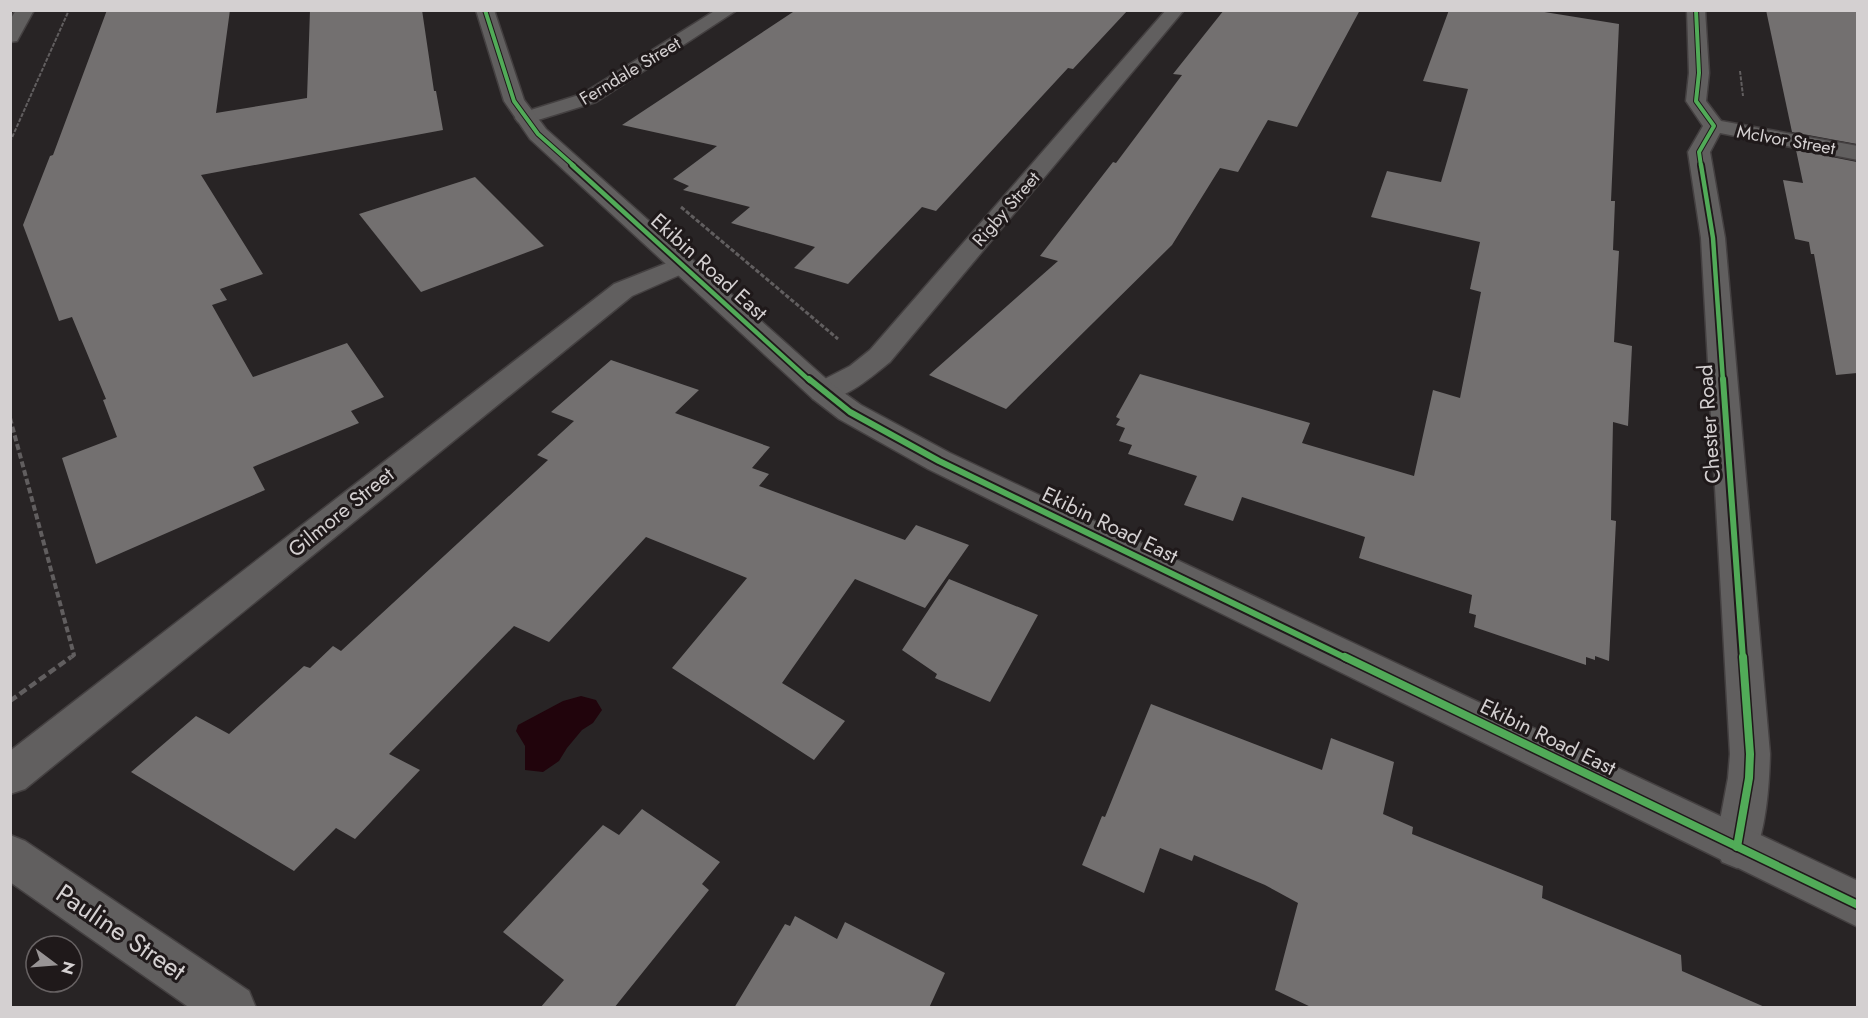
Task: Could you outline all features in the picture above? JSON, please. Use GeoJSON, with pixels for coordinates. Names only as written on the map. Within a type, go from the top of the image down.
{"type":"FeatureCollection","features":[{"type":"Feature","properties":{"kind":"street"},"geometry":{"type":"LineString","coordinates":[[10,37],[25,10]]}},
{"type":"Feature","properties":{"kind":"street","name":"Ekibin Road East"},"geometry":{"type":"LineString","coordinates":[[485,10],[506,82],[514,101],[538,134],[823,392],[874,427],[939,461],[1857,905]]}},
{"type":"Feature","properties":{"kind":"street","name":"Ferndale Street"},"geometry":{"type":"LineString","coordinates":[[525,118],[589,98],[729,10]]}},
{"type":"Feature","properties":{"kind":"street","name":"Rigby Street"},"geometry":{"type":"LineString","coordinates":[[823,392],[860,372],[880,356],[1176,10]]}},
{"type":"Feature","properties":{"kind":"street"},"geometry":{"type":"LineString","coordinates":[[1696,10],[1700,73],[1696,101],[1714,126]]}},
{"type":"Feature","properties":{"kind":"street","name":"McIvor Street"},"geometry":{"type":"LineString","coordinates":[[1714,126],[1857,153]]}},
{"type":"Feature","properties":{"kind":"street","name":"Chester Road"},"geometry":{"type":"LineString","coordinates":[[1714,126],[1702,144],[1700,162],[1713,238],[1750,754],[1749,778],[1737,847]]}},
{"type":"Feature","properties":{"kind":"street","name":"Gilmore Street"},"geometry":{"type":"LineString","coordinates":[[10,776],[623,290],[682,265]]}},
{"type":"Feature","properties":{"kind":"street","name":"Pauline Street"},"geometry":{"type":"LineString","coordinates":[[10,856],[232,1008]]}},
{"type":"Feature","properties":{"kind":"path"},"geometry":{"type":"LineString","coordinates":[[10,142],[69,10]]}},
{"type":"Feature","properties":{"kind":"path"},"geometry":{"type":"LineString","coordinates":[[675,202],[846,346]]}},
{"type":"Feature","properties":{"kind":"path"},"geometry":{"type":"LineString","coordinates":[[10,418],[74,656],[10,701]]}},
{"type":"Feature","properties":{"kind":"shaded area"},"geometry":{"type":"Polygon","coordinates":[[[581,696],[596,700],[602,710],[593,723],[582,730],[559,761],[543,772],[525,770],[525,746],[516,731],[518,725],[563,701],[581,696]]]}},
{"type":"Feature","properties":{"kind":"building"},"geometry":{"type":"Polygon","coordinates":[[[107,10],[230,10],[216,113],[307,98],[310,10],[422,10],[434,91],[436,91],[443,130],[201,175],[263,274],[220,289],[227,300],[212,305],[253,377],[347,343],[384,397],[351,411],[359,423],[253,467],[265,490],[96,564],[62,458],[117,437],[103,400],[106,399],[72,317],[59,321],[23,225],[50,156],[53,155],[107,10]]]}},
{"type":"Feature","properties":{"kind":"building"},"geometry":{"type":"Polygon","coordinates":[[[796,10],[1128,10],[1073,69],[1068,68],[936,211],[922,207],[848,284],[794,268],[815,247],[731,223],[750,207],[683,190],[689,186],[673,179],[717,146],[622,125],[796,10]]]}},
{"type":"Feature","properties":{"kind":"building"},"geometry":{"type":"Polygon","coordinates":[[[1224,10],[1360,10],[1297,127],[1268,120],[1238,172],[1220,168],[1172,245],[1006,409],[929,375],[1058,261],[1040,256],[1113,162],[1116,163],[1182,75],[1173,74],[1224,10]]]}},
{"type":"Feature","properties":{"kind":"building"},"geometry":{"type":"Polygon","coordinates":[[[1449,10],[1532,10],[1619,24],[1611,201],[1615,201],[1613,250],[1619,251],[1614,342],[1632,346],[1628,426],[1613,422],[1611,520],[1616,521],[1609,661],[1595,656],[1595,660],[1586,657],[1586,665],[1474,627],[1476,615],[1469,613],[1472,595],[1359,558],[1365,537],[1242,497],[1233,521],[1184,505],[1197,476],[1128,454],[1132,445],[1119,441],[1125,428],[1116,425],[1120,419],[1116,417],[1140,374],[1310,423],[1302,443],[1414,476],[1433,390],[1460,398],[1481,292],[1470,289],[1480,242],[1371,217],[1387,171],[1441,182],[1468,89],[1423,81],[1449,10]]]}},
{"type":"Feature","properties":{"kind":"building"},"geometry":{"type":"Polygon","coordinates":[[[1766,10],[1857,10],[1857,144],[1792,132],[1766,10]]]}},
{"type":"Feature","properties":{"kind":"building"},"geometry":{"type":"Polygon","coordinates":[[[1796,150],[1857,162],[1857,373],[1836,375],[1814,254],[1811,254],[1809,242],[1795,239],[1783,180],[1803,183],[1796,150]]]}},
{"type":"Feature","properties":{"kind":"building"},"geometry":{"type":"Polygon","coordinates":[[[475,177],[544,246],[421,292],[359,214],[475,177]]]}},
{"type":"Feature","properties":{"kind":"building"},"geometry":{"type":"Polygon","coordinates":[[[611,360],[699,390],[675,413],[770,447],[752,468],[769,474],[759,486],[905,540],[916,525],[969,545],[925,608],[855,579],[782,683],[845,721],[814,760],[672,668],[747,578],[646,537],[549,642],[514,626],[389,754],[420,770],[355,839],[336,828],[294,871],[131,772],[196,716],[229,734],[304,666],[310,668],[333,646],[341,651],[548,460],[537,455],[574,421],[551,412],[611,360]]]}},
{"type":"Feature","properties":{"kind":"building"},"geometry":{"type":"Polygon","coordinates":[[[949,579],[1038,615],[990,702],[935,678],[937,674],[902,650],[949,579]]]}},
{"type":"Feature","properties":{"kind":"building"},"geometry":{"type":"Polygon","coordinates":[[[1151,704],[1322,770],[1331,738],[1394,762],[1383,814],[1413,827],[1412,834],[1543,886],[1542,898],[1681,955],[1682,971],[1767,1008],[1313,1008],[1275,990],[1298,903],[1265,885],[1194,855],[1192,861],[1160,848],[1144,893],[1082,865],[1102,816],[1105,817],[1151,704]]]}},
{"type":"Feature","properties":{"kind":"building"},"geometry":{"type":"Polygon","coordinates":[[[642,809],[720,862],[702,884],[709,890],[614,1008],[540,1008],[564,980],[503,932],[603,825],[619,835],[642,809]]]}},
{"type":"Feature","properties":{"kind":"building"},"geometry":{"type":"Polygon","coordinates":[[[795,916],[837,939],[845,922],[945,973],[929,1008],[734,1008],[785,924],[790,926],[795,916]]]}},
{"type":"Feature","properties":{"kind":"cycle path"},"geometry":{"type":"LineString","coordinates":[[485,10],[514,101],[538,134],[823,392],[850,412],[939,461],[1858,905]]}},
{"type":"Feature","properties":{"kind":"cycle path"},"geometry":{"type":"LineString","coordinates":[[1696,10],[1699,73],[1696,101],[1714,126],[1699,152],[1713,238],[1750,754],[1749,778],[1737,847]]}}]}
